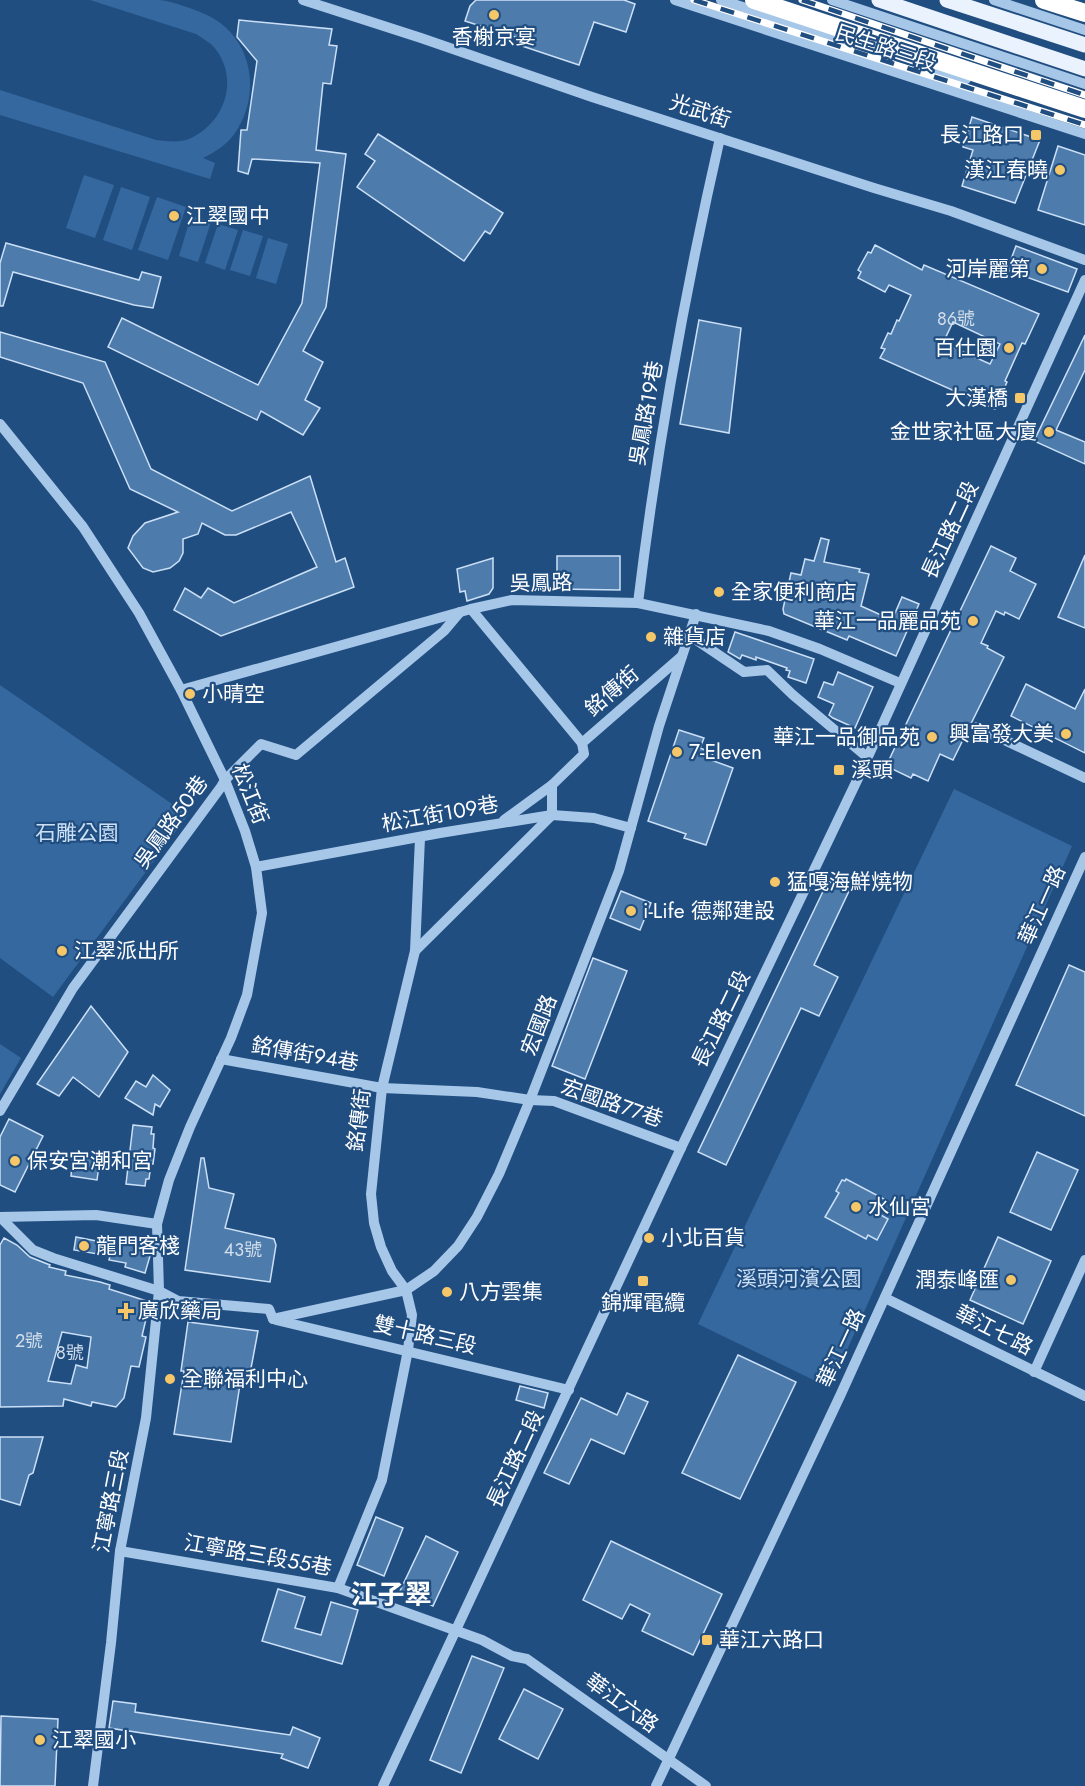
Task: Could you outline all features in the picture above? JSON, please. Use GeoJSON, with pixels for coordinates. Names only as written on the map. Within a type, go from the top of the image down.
{"type":"FeatureCollection","features":[{"type":"Feature","properties":{"kind":"highway"},"geometry":{"type":"LineString","coordinates":[[754,0],[1085,109]]}},
{"type":"Feature","properties":{"kind":"highway"},"geometry":{"type":"LineString","coordinates":[[1044,0],[1085,14]]}},
{"type":"Feature","properties":{"kind":"main road"},"geometry":{"type":"LineString","coordinates":[[879,0],[1085,69]]}},
{"type":"Feature","properties":{"kind":"main road"},"geometry":{"type":"LineString","coordinates":[[947,0],[1085,45]]}},
{"type":"Feature","properties":{"kind":"street","name":"光武街"},"geometry":{"type":"LineString","coordinates":[[303,0],[720,138],[951,211],[1085,260]]}},
{"type":"Feature","properties":{"kind":"street","name":"民生路三段"},"geometry":{"type":"LineString","coordinates":[[675,0],[1085,134]]}},
{"type":"Feature","properties":{"kind":"street","name":"民生路三段"},"geometry":{"type":"LineString","coordinates":[[721,0],[1085,118]]}},
{"type":"Feature","properties":{"kind":"street"},"geometry":{"type":"LineString","coordinates":[[832,0],[1085,84]]}},
{"type":"Feature","properties":{"kind":"street"},"geometry":{"type":"LineString","coordinates":[[994,0],[1085,30]]}},
{"type":"Feature","properties":{"kind":"street","name":"吳鳳路19巷"},"geometry":{"type":"LineString","coordinates":[[638,603],[650,507],[699,231],[720,138]]}},
{"type":"Feature","properties":{"kind":"street","name":"長江路二段"},"geometry":{"type":"LineString","coordinates":[[383,1786],[681,1148],[867,758],[1085,280]]}},
{"type":"Feature","properties":{"kind":"street","name":"松江街"},"geometry":{"type":"LineString","coordinates":[[0,424],[83,527],[139,613],[181,690],[225,780],[256,867],[262,913],[247,995],[190,1126],[169,1180],[157,1224]]}},
{"type":"Feature","properties":{"kind":"street","name":"吳鳳路"},"geometry":{"type":"LineString","coordinates":[[181,690],[465,610],[512,600],[638,603],[696,614],[769,631],[820,649],[900,683]]}},
{"type":"Feature","properties":{"kind":"street"},"geometry":{"type":"LineString","coordinates":[[465,610],[582,743]]}},
{"type":"Feature","properties":{"kind":"street","name":"吳鳳路50巷"},"geometry":{"type":"LineString","coordinates":[[0,1111],[73,988],[225,780],[261,744],[296,755],[444,631],[465,610]]}},
{"type":"Feature","properties":{"kind":"street","name":"宏國路"},"geometry":{"type":"LineString","coordinates":[[273,1319],[406,1290],[434,1271],[458,1246],[471,1227],[500,1174],[619,871],[659,726],[696,614]]}},
{"type":"Feature","properties":{"kind":"street"},"geometry":{"type":"LineString","coordinates":[[689,635],[744,672],[767,670],[867,758]]}},
{"type":"Feature","properties":{"kind":"street","name":"銘傳街"},"geometry":{"type":"LineString","coordinates":[[501,822],[552,785],[584,754],[582,743],[682,656]]}},
{"type":"Feature","properties":{"kind":"street"},"geometry":{"type":"LineString","coordinates":[[977,727],[1085,778]]}},
{"type":"Feature","properties":{"kind":"street"},"geometry":{"type":"LineString","coordinates":[[415,951],[552,815],[552,785]]}},
{"type":"Feature","properties":{"kind":"street","name":"松江街109巷"},"geometry":{"type":"LineString","coordinates":[[256,867],[340,850],[552,815],[594,818],[631,828]]}},
{"type":"Feature","properties":{"kind":"street","name":"銘傳街"},"geometry":{"type":"LineString","coordinates":[[406,1290],[392,1271],[381,1247],[370,1194],[382,1088],[415,951],[420,838]]}},
{"type":"Feature","properties":{"kind":"street","name":"華江一路"},"geometry":{"type":"LineString","coordinates":[[656,1786],[885,1298],[1085,857]]}},
{"type":"Feature","properties":{"kind":"street","name":"銘傳街94巷"},"geometry":{"type":"LineString","coordinates":[[221,1059],[382,1088],[477,1092],[530,1100]]}},
{"type":"Feature","properties":{"kind":"street","name":"宏國路77巷"},"geometry":{"type":"LineString","coordinates":[[530,1100],[554,1101],[681,1148]]}},
{"type":"Feature","properties":{"kind":"street"},"geometry":{"type":"LineString","coordinates":[[0,1217],[96,1215],[157,1224]]}},
{"type":"Feature","properties":{"kind":"street"},"geometry":{"type":"LineString","coordinates":[[0,1217],[33,1250],[159,1291]]}},
{"type":"Feature","properties":{"kind":"street","name":"江寧路三段"},"geometry":{"type":"LineString","coordinates":[[93,1786],[120,1551],[146,1418],[159,1291],[157,1224]]}},
{"type":"Feature","properties":{"kind":"street"},"geometry":{"type":"LineString","coordinates":[[1034,1372],[1085,1260]]}},
{"type":"Feature","properties":{"kind":"street"},"geometry":{"type":"LineString","coordinates":[[338,1588],[382,1480],[408,1350],[412,1315],[406,1290]]}},
{"type":"Feature","properties":{"kind":"street","name":"雙十路三段"},"geometry":{"type":"LineString","coordinates":[[159,1291],[178,1301],[269,1309],[273,1319],[568,1390]]}},
{"type":"Feature","properties":{"kind":"street","name":"華江七路"},"geometry":{"type":"LineString","coordinates":[[885,1298],[1085,1396]]}},
{"type":"Feature","properties":{"kind":"street","name":"江寧路三段55巷"},"geometry":{"type":"LineString","coordinates":[[120,1551],[338,1588],[482,1640],[512,1656]]}},
{"type":"Feature","properties":{"kind":"street","name":"華江六路"},"geometry":{"type":"LineString","coordinates":[[512,1656],[527,1659],[706,1786]]}},
{"type":"Feature","properties":{"kind":"green space"},"geometry":{"type":"Polygon","coordinates":[[[90,0],[170,2],[207,15],[223,25],[235,37],[248,68],[250,84],[248,101],[243,118],[232,137],[220,148],[203,158],[215,163],[210,179],[0,115],[0,90],[156,140],[189,139],[202,132],[212,122],[225,98],[227,84],[226,71],[221,57],[212,45],[196,34],[90,0]]]}},
{"type":"Feature","properties":{"kind":"green space"},"geometry":{"type":"Polygon","coordinates":[[[84,175],[114,185],[95,238],[66,228],[84,175]]]}},
{"type":"Feature","properties":{"kind":"green space"},"geometry":{"type":"Polygon","coordinates":[[[121,187],[150,197],[132,250],[103,240],[121,187]]]}},
{"type":"Feature","properties":{"kind":"green space"},"geometry":{"type":"Polygon","coordinates":[[[157,197],[186,207],[168,260],[138,250],[157,197]]]}},
{"type":"Feature","properties":{"kind":"green space"},"geometry":{"type":"Polygon","coordinates":[[[191,216],[211,222],[198,262],[179,256],[191,216]]]}},
{"type":"Feature","properties":{"kind":"green space"},"geometry":{"type":"Polygon","coordinates":[[[218,224],[238,230],[225,270],[205,263],[218,224]]]}},
{"type":"Feature","properties":{"kind":"green space"},"geometry":{"type":"Polygon","coordinates":[[[243,230],[263,236],[250,276],[230,270],[243,230]]]}},
{"type":"Feature","properties":{"kind":"green space"},"geometry":{"type":"Polygon","coordinates":[[[268,238],[288,244],[276,284],[256,278],[268,238]]]}},
{"type":"Feature","properties":{"kind":"green space","name":"石雕公園"},"geometry":{"type":"Polygon","coordinates":[[[0,685],[188,815],[53,997],[0,958],[0,685]]]}},
{"type":"Feature","properties":{"kind":"green space","name":"溪頭河濱公園"},"geometry":{"type":"Polygon","coordinates":[[[954,789],[1072,846],[830,1388],[698,1324],[954,789]]]}},
{"type":"Feature","properties":{"kind":"green space"},"geometry":{"type":"Polygon","coordinates":[[[0,1044],[21,1058],[0,1094],[0,1044]]]}},
{"type":"Feature","properties":{"kind":"building"},"geometry":{"type":"Polygon","coordinates":[[[476,0],[624,0],[635,4],[626,32],[594,22],[579,65],[522,46],[524,40],[465,21],[470,6],[476,0]]]}},
{"type":"Feature","properties":{"kind":"building"},"geometry":{"type":"Polygon","coordinates":[[[239,20],[332,29],[329,45],[337,46],[331,84],[323,83],[316,150],[346,154],[326,307],[303,351],[323,362],[305,400],[320,408],[303,435],[261,411],[257,420],[108,347],[122,318],[258,385],[302,303],[320,163],[252,159],[248,174],[238,171],[241,130],[247,130],[257,61],[237,37],[239,20]]]}},
{"type":"Feature","properties":{"kind":"building"},"geometry":{"type":"Polygon","coordinates":[[[972,117],[1040,140],[1015,203],[962,186],[973,150],[963,147],[972,117]]]}},
{"type":"Feature","properties":{"kind":"building"},"geometry":{"type":"Polygon","coordinates":[[[378,134],[503,213],[490,234],[485,231],[464,261],[357,187],[375,161],[365,154],[378,134]]]}},
{"type":"Feature","properties":{"kind":"building"},"geometry":{"type":"Polygon","coordinates":[[[1058,146],[1085,155],[1085,225],[1038,210],[1058,146]]]}},
{"type":"Feature","properties":{"kind":"building"},"geometry":{"type":"Polygon","coordinates":[[[6,243],[139,280],[142,272],[161,277],[153,308],[134,305],[13,272],[3,306],[0,306],[0,263],[6,243]]]}},
{"type":"Feature","properties":{"kind":"building"},"geometry":{"type":"Polygon","coordinates":[[[875,245],[922,270],[924,265],[1039,314],[1025,344],[1022,343],[995,409],[880,358],[885,349],[881,348],[888,333],[891,334],[897,320],[899,321],[911,295],[889,285],[885,292],[858,278],[861,272],[858,270],[868,252],[871,253],[875,245]],[[953,322],[943,343],[990,364],[1000,344],[953,322]]]}},
{"type":"Feature","properties":{"kind":"building","name":"河岸麗第"},"geometry":{"type":"Polygon","coordinates":[[[1016,246],[1077,269],[1068,292],[1007,270],[1016,246]]]}},
{"type":"Feature","properties":{"kind":"building"},"geometry":{"type":"Polygon","coordinates":[[[699,320],[741,328],[729,433],[680,424],[699,320]]]}},
{"type":"Feature","properties":{"kind":"building"},"geometry":{"type":"Polygon","coordinates":[[[0,332],[105,362],[151,469],[232,511],[310,476],[336,562],[345,558],[354,587],[221,636],[174,610],[185,588],[201,598],[208,588],[234,603],[317,567],[291,512],[236,535],[225,535],[202,523],[198,534],[183,539],[183,553],[179,561],[170,568],[153,572],[143,568],[128,548],[133,536],[145,523],[178,512],[130,489],[83,383],[0,357],[0,332]]]}},
{"type":"Feature","properties":{"kind":"building","name":"金世家社區大廈"},"geometry":{"type":"Polygon","coordinates":[[[1085,335],[1085,370],[1056,430],[1085,442],[1085,464],[1034,441],[1085,335]]]}},
{"type":"Feature","properties":{"kind":"building"},"geometry":{"type":"Polygon","coordinates":[[[821,538],[829,540],[824,562],[860,569],[859,572],[869,574],[861,606],[892,620],[902,597],[919,604],[896,656],[849,636],[847,640],[784,614],[783,609],[791,573],[801,575],[805,559],[814,561],[821,538]]]}},
{"type":"Feature","properties":{"kind":"building"},"geometry":{"type":"Polygon","coordinates":[[[991,546],[1016,558],[1010,571],[1036,584],[1019,619],[1005,612],[1004,615],[996,611],[981,643],[1004,657],[953,760],[940,754],[928,781],[913,774],[911,778],[890,768],[892,763],[888,762],[991,546]]]}},
{"type":"Feature","properties":{"kind":"building"},"geometry":{"type":"Polygon","coordinates":[[[1085,555],[1085,628],[1058,617],[1085,555]]]}},
{"type":"Feature","properties":{"kind":"building"},"geometry":{"type":"Polygon","coordinates":[[[557,556],[620,556],[620,590],[557,589],[557,556]]]}},
{"type":"Feature","properties":{"kind":"building"},"geometry":{"type":"Polygon","coordinates":[[[493,558],[493,588],[489,594],[467,601],[465,591],[460,592],[457,569],[493,558]]]}},
{"type":"Feature","properties":{"kind":"building"},"geometry":{"type":"Polygon","coordinates":[[[735,632],[814,659],[806,683],[788,677],[790,671],[786,670],[787,668],[756,657],[756,660],[742,655],[740,659],[728,652],[735,632]]]}},
{"type":"Feature","properties":{"kind":"building"},"geometry":{"type":"Polygon","coordinates":[[[838,672],[873,687],[855,728],[829,715],[834,704],[818,697],[824,682],[833,685],[838,672]]]}},
{"type":"Feature","properties":{"kind":"building","name":"興富發大美"},"geometry":{"type":"Polygon","coordinates":[[[1026,684],[1075,709],[1085,689],[1085,753],[1011,716],[1026,684]]]}},
{"type":"Feature","properties":{"kind":"building"},"geometry":{"type":"Polygon","coordinates":[[[679,730],[704,738],[700,748],[713,753],[711,760],[733,768],[706,845],[684,838],[686,834],[648,821],[679,730]]]}},
{"type":"Feature","properties":{"kind":"building"},"geometry":{"type":"Polygon","coordinates":[[[828,881],[849,891],[814,965],[838,977],[819,1016],[801,1008],[726,1165],[698,1152],[828,881]]]}},
{"type":"Feature","properties":{"kind":"building","name":"i-Life 德鄰建設"},"geometry":{"type":"Polygon","coordinates":[[[621,891],[651,903],[640,930],[610,918],[621,891]]]}},
{"type":"Feature","properties":{"kind":"building"},"geometry":{"type":"Polygon","coordinates":[[[593,958],[627,971],[585,1079],[552,1066],[593,958]]]}},
{"type":"Feature","properties":{"kind":"building"},"geometry":{"type":"Polygon","coordinates":[[[1069,965],[1085,972],[1085,1116],[1016,1085],[1069,965]]]}},
{"type":"Feature","properties":{"kind":"building"},"geometry":{"type":"Polygon","coordinates":[[[91,1006],[128,1052],[99,1097],[73,1077],[59,1096],[37,1084],[91,1006]]]}},
{"type":"Feature","properties":{"kind":"building"},"geometry":{"type":"Polygon","coordinates":[[[153,1075],[170,1090],[160,1107],[155,1104],[153,1115],[125,1098],[136,1081],[146,1087],[153,1075]]]}},
{"type":"Feature","properties":{"kind":"building","name":"保安宮潮和宮"},"geometry":{"type":"Polygon","coordinates":[[[9,1119],[43,1136],[15,1192],[0,1185],[0,1137],[9,1119]]]}},
{"type":"Feature","properties":{"kind":"building"},"geometry":{"type":"Polygon","coordinates":[[[133,1125],[152,1127],[151,1134],[154,1134],[153,1164],[151,1164],[149,1179],[146,1179],[145,1186],[126,1184],[133,1125]]]}},
{"type":"Feature","properties":{"kind":"building","name":"潤泰峰匯"},"geometry":{"type":"Polygon","coordinates":[[[1037,1152],[1078,1170],[1051,1230],[1010,1212],[1037,1152]]]}},
{"type":"Feature","properties":{"kind":"building"},"geometry":{"type":"Polygon","coordinates":[[[73,1155],[100,1158],[97,1180],[71,1176],[73,1155]]]}},
{"type":"Feature","properties":{"kind":"building"},"geometry":{"type":"Polygon","coordinates":[[[201,1158],[204,1158],[209,1188],[234,1194],[225,1228],[274,1239],[276,1245],[270,1282],[185,1270],[201,1158]]]}},
{"type":"Feature","properties":{"kind":"building","name":"水仙宮"},"geometry":{"type":"Polygon","coordinates":[[[846,1179],[886,1200],[879,1214],[888,1219],[877,1240],[868,1235],[866,1239],[825,1217],[839,1193],[836,1191],[842,1180],[846,1179]]]}},
{"type":"Feature","properties":{"kind":"building"},"geometry":{"type":"Polygon","coordinates":[[[76,1237],[112,1244],[113,1238],[133,1242],[134,1240],[150,1245],[150,1256],[145,1273],[125,1267],[126,1263],[109,1260],[110,1256],[74,1250],[76,1237]]]}},
{"type":"Feature","properties":{"kind":"building","name":"潤泰峰匯"},"geometry":{"type":"Polygon","coordinates":[[[998,1237],[1051,1261],[1023,1324],[970,1300],[998,1237]]]}},
{"type":"Feature","properties":{"kind":"building"},"geometry":{"type":"Polygon","coordinates":[[[4,1238],[17,1245],[30,1257],[50,1265],[49,1267],[66,1271],[65,1275],[110,1285],[109,1289],[150,1302],[142,1336],[146,1337],[139,1367],[131,1366],[124,1398],[116,1407],[92,1402],[91,1406],[64,1399],[63,1406],[0,1407],[0,1245],[4,1238]],[[62,1332],[48,1381],[71,1384],[76,1365],[87,1368],[91,1337],[62,1332]]]}},
{"type":"Feature","properties":{"kind":"building"},"geometry":{"type":"Polygon","coordinates":[[[188,1322],[258,1331],[249,1379],[241,1378],[231,1442],[174,1434],[184,1371],[181,1371],[188,1322]]]}},
{"type":"Feature","properties":{"kind":"building"},"geometry":{"type":"Polygon","coordinates":[[[738,1355],[796,1382],[740,1499],[682,1473],[738,1355]]]}},
{"type":"Feature","properties":{"kind":"building"},"geometry":{"type":"Polygon","coordinates":[[[520,1386],[548,1393],[544,1408],[516,1400],[520,1386]]]}},
{"type":"Feature","properties":{"kind":"building"},"geometry":{"type":"Polygon","coordinates":[[[627,1393],[648,1402],[624,1454],[591,1439],[569,1484],[544,1473],[581,1398],[617,1415],[627,1393]]]}},
{"type":"Feature","properties":{"kind":"building"},"geometry":{"type":"Polygon","coordinates":[[[0,1437],[43,1437],[33,1473],[29,1475],[20,1505],[0,1499],[0,1437]]]}},
{"type":"Feature","properties":{"kind":"building"},"geometry":{"type":"Polygon","coordinates":[[[376,1517],[403,1528],[384,1576],[357,1565],[376,1517]]]}},
{"type":"Feature","properties":{"kind":"building"},"geometry":{"type":"Polygon","coordinates":[[[426,1536],[458,1552],[433,1606],[400,1591],[426,1536]]]}},
{"type":"Feature","properties":{"kind":"building"},"geometry":{"type":"Polygon","coordinates":[[[611,1541],[722,1594],[693,1655],[642,1631],[650,1614],[630,1604],[622,1619],[583,1600],[611,1541]]]}},
{"type":"Feature","properties":{"kind":"building"},"geometry":{"type":"Polygon","coordinates":[[[278,1589],[305,1597],[295,1628],[321,1635],[331,1602],[358,1610],[342,1664],[262,1641],[278,1589]]]}},
{"type":"Feature","properties":{"kind":"building"},"geometry":{"type":"Polygon","coordinates":[[[472,1656],[504,1668],[461,1773],[430,1760],[472,1656]]]}},
{"type":"Feature","properties":{"kind":"building"},"geometry":{"type":"Polygon","coordinates":[[[524,1689],[563,1709],[538,1759],[499,1739],[524,1689]]]}},
{"type":"Feature","properties":{"kind":"building"},"geometry":{"type":"Polygon","coordinates":[[[113,1701],[136,1704],[135,1712],[290,1735],[293,1727],[320,1738],[308,1768],[281,1758],[283,1754],[109,1728],[113,1701]]]}},
{"type":"Feature","properties":{"kind":"building"},"geometry":{"type":"Polygon","coordinates":[[[1,1716],[58,1719],[55,1786],[0,1786],[1,1716]]]}},
{"type":"Feature","properties":{"kind":"railway"},"geometry":{"type":"LineString","coordinates":[[694,0],[1085,125]]}},
{"type":"Feature","properties":{"kind":"railway"},"geometry":{"type":"LineString","coordinates":[[802,0],[1085,95]]}},
{"type":"Feature","properties":{"kind":"place","name":"香榭京宴"},"geometry":{"type":"Point","coordinates":[494,15]}},
{"type":"Feature","properties":{"kind":"place","name":"長江路口"},"geometry":{"type":"Point","coordinates":[1036,135]}},
{"type":"Feature","properties":{"kind":"place","name":"漢江春曉"},"geometry":{"type":"Point","coordinates":[1060,170]}},
{"type":"Feature","properties":{"kind":"place","name":"江翠國中"},"geometry":{"type":"Point","coordinates":[174,216]}},
{"type":"Feature","properties":{"kind":"place","name":"河岸麗第"},"geometry":{"type":"Point","coordinates":[1042,269]}},
{"type":"Feature","properties":{"kind":"place","name":"百仕園"},"geometry":{"type":"Point","coordinates":[1009,348]}},
{"type":"Feature","properties":{"kind":"place","name":"大漢橋"},"geometry":{"type":"Point","coordinates":[1020,398]}},
{"type":"Feature","properties":{"kind":"place","name":"金世家社區大廈"},"geometry":{"type":"Point","coordinates":[1049,432]}},
{"type":"Feature","properties":{"kind":"place","name":"全家便利商店"},"geometry":{"type":"Point","coordinates":[719,592]}},
{"type":"Feature","properties":{"kind":"place","name":"華江一品麗品苑"},"geometry":{"type":"Point","coordinates":[973,621]}},
{"type":"Feature","properties":{"kind":"place","name":"雜貨店"},"geometry":{"type":"Point","coordinates":[651,637]}},
{"type":"Feature","properties":{"kind":"place","name":"小晴空"},"geometry":{"type":"Point","coordinates":[190,694]}},
{"type":"Feature","properties":{"kind":"place","name":"興富發大美"},"geometry":{"type":"Point","coordinates":[1066,734]}},
{"type":"Feature","properties":{"kind":"place","name":"華江一品御品苑"},"geometry":{"type":"Point","coordinates":[932,737]}},
{"type":"Feature","properties":{"kind":"place","name":"7-Eleven"},"geometry":{"type":"Point","coordinates":[677,752]}},
{"type":"Feature","properties":{"kind":"place","name":"溪頭"},"geometry":{"type":"Point","coordinates":[839,770]}},
{"type":"Feature","properties":{"kind":"place","name":"猛嘎海鮮燒物"},"geometry":{"type":"Point","coordinates":[775,882]}},
{"type":"Feature","properties":{"kind":"place","name":"i-Life 德鄰建設"},"geometry":{"type":"Point","coordinates":[631,911]}},
{"type":"Feature","properties":{"kind":"place","name":"江翠派出所"},"geometry":{"type":"Point","coordinates":[62,951]}},
{"type":"Feature","properties":{"kind":"place","name":"保安宮潮和宮"},"geometry":{"type":"Point","coordinates":[15,1161]}},
{"type":"Feature","properties":{"kind":"place","name":"水仙宮"},"geometry":{"type":"Point","coordinates":[856,1207]}},
{"type":"Feature","properties":{"kind":"place","name":"小北百貨"},"geometry":{"type":"Point","coordinates":[649,1238]}},
{"type":"Feature","properties":{"kind":"place","name":"龍門客棧"},"geometry":{"type":"Point","coordinates":[84,1246]}},
{"type":"Feature","properties":{"kind":"place","name":"潤泰峰匯"},"geometry":{"type":"Point","coordinates":[1011,1280]}},
{"type":"Feature","properties":{"kind":"place","name":"錦輝電纜"},"geometry":{"type":"Point","coordinates":[643,1281]}},
{"type":"Feature","properties":{"kind":"place","name":"八方雲集"},"geometry":{"type":"Point","coordinates":[447,1292]}},
{"type":"Feature","properties":{"kind":"place","name":"廣欣藥局"},"geometry":{"type":"Point","coordinates":[126,1311]}},
{"type":"Feature","properties":{"kind":"place","name":"全聯福利中心"},"geometry":{"type":"Point","coordinates":[170,1379]}},
{"type":"Feature","properties":{"kind":"place","name":"華江六路口"},"geometry":{"type":"Point","coordinates":[707,1640]}},
{"type":"Feature","properties":{"kind":"place","name":"江翠國小"},"geometry":{"type":"Point","coordinates":[40,1740]}},
{"type":"Feature","properties":{"kind":"district","name":"江子翠"},"geometry":{"type":"Point","coordinates":[391,1595]}}]}
